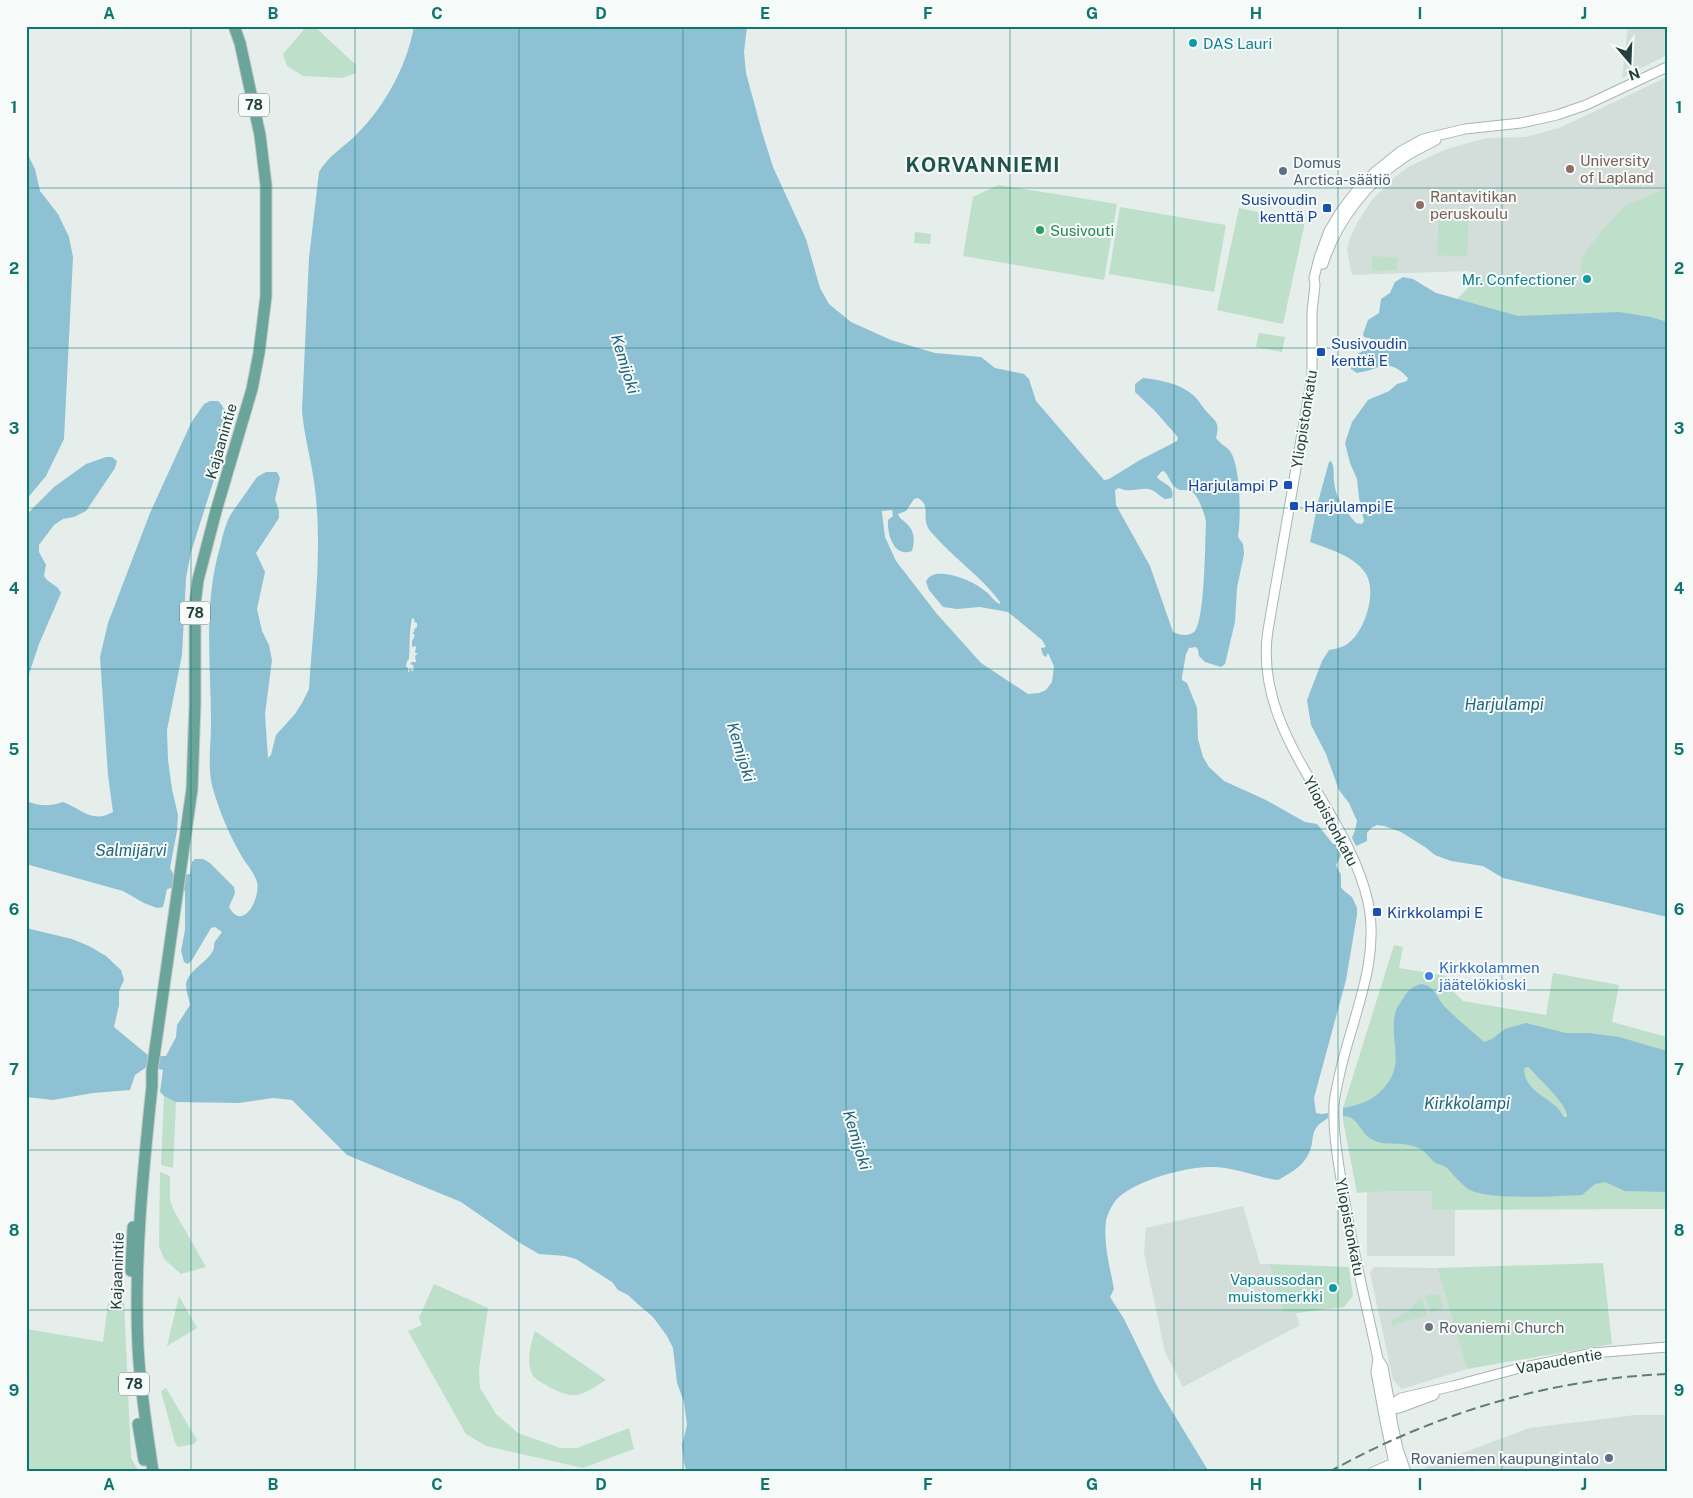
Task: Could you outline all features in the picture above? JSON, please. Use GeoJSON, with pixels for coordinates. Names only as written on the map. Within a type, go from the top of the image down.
{"type":"FeatureCollection","features":[{"type":"Feature","properties":{"kind":"main road","name":"Kajaanintie"},"geometry":{"type":"LineString","coordinates":[[153,1472],[141,1389],[137,1312],[142,1194],[154,1052],[192,789],[195,704],[195,604],[198,580],[216,511],[252,389],[259,353],[266,296],[266,186],[260,135],[240,43],[234,26]]}},
{"type":"Feature","properties":{"kind":"main road","name":"Kajaanintie"},"geometry":{"type":"LineString","coordinates":[[147,1472],[141,1445],[134,1392],[130,1304],[134,1203],[147,1085],[152,1071]]}},
{"type":"Feature","properties":{"kind":"street","name":"Yliopistonkatu"},"geometry":{"type":"LineString","coordinates":[[1400,1469],[1388,1408],[1376,1372],[1378,1359],[1345,1206],[1336,1141],[1334,1107],[1345,1049],[1369,963],[1372,938],[1370,914],[1366,893],[1354,863],[1283,727],[1268,682],[1266,654],[1279,564],[1312,376],[1314,278],[1330,231],[1341,211],[1360,186],[1402,151],[1423,140],[1464,129],[1521,122],[1557,115],[1586,105],[1667,67]]}},
{"type":"Feature","properties":{"kind":"street","name":"Vapaudentie"},"geometry":{"type":"LineString","coordinates":[[1388,1408],[1401,1398],[1520,1368],[1593,1353],[1667,1347]]}},
{"type":"Feature","properties":{"kind":"street"},"geometry":{"type":"LineString","coordinates":[[1373,1472],[1400,1469]]}},
{"type":"Feature","properties":{"kind":"shaded area"},"geometry":{"type":"Polygon","coordinates":[[[1628,26],[1667,26],[1667,55],[1622,78],[1628,26]]]}},
{"type":"Feature","properties":{"kind":"shaded area","name":"University of Lapland"},"geometry":{"type":"Polygon","coordinates":[[[1667,77],[1667,196],[1585,288],[1475,285],[1469,271],[1352,275],[1347,250],[1357,223],[1372,200],[1408,167],[1444,150],[1475,141],[1487,138],[1525,137],[1559,128],[1667,77]]]}},
{"type":"Feature","properties":{"kind":"shaded area"},"geometry":{"type":"Polygon","coordinates":[[[1432,1191],[1432,1210],[1455,1210],[1455,1256],[1367,1256],[1367,1192],[1432,1191]]]}},
{"type":"Feature","properties":{"kind":"shaded area"},"geometry":{"type":"Polygon","coordinates":[[[1243,1206],[1260,1264],[1269,1264],[1283,1312],[1296,1313],[1300,1325],[1183,1387],[1165,1352],[1144,1253],[1146,1228],[1243,1206]]]}},
{"type":"Feature","properties":{"kind":"shaded area"},"geometry":{"type":"Polygon","coordinates":[[[1374,1267],[1437,1268],[1467,1369],[1402,1389],[1393,1380],[1370,1273],[1374,1267]]]}},
{"type":"Feature","properties":{"kind":"shaded area"},"geometry":{"type":"Polygon","coordinates":[[[1635,1415],[1667,1415],[1667,1472],[1417,1472],[1433,1464],[1529,1428],[1635,1415]]]}},
{"type":"Feature","properties":{"kind":"green space"},"geometry":{"type":"Polygon","coordinates":[[[307,26],[314,26],[356,65],[356,73],[342,78],[303,76],[287,66],[283,54],[307,26]]]}},
{"type":"Feature","properties":{"kind":"green space","name":"Susivouti"},"geometry":{"type":"Polygon","coordinates":[[[998,185],[1117,204],[1104,280],[963,256],[973,197],[998,185]]]}},
{"type":"Feature","properties":{"kind":"green space"},"geometry":{"type":"Polygon","coordinates":[[[1667,190],[1667,602],[1436,293],[1457,299],[1482,274],[1493,280],[1580,284],[1582,257],[1602,230],[1625,206],[1667,190]]]}},
{"type":"Feature","properties":{"kind":"green space","name":"Susivouti"},"geometry":{"type":"Polygon","coordinates":[[[1120,207],[1226,225],[1214,292],[1109,274],[1120,207]]]}},
{"type":"Feature","properties":{"kind":"green space"},"geometry":{"type":"Polygon","coordinates":[[[1239,208],[1305,222],[1283,324],[1217,310],[1239,208]]]}},
{"type":"Feature","properties":{"kind":"green space"},"geometry":{"type":"Polygon","coordinates":[[[1439,212],[1469,213],[1467,257],[1437,255],[1439,212]]]}},
{"type":"Feature","properties":{"kind":"green space"},"geometry":{"type":"Polygon","coordinates":[[[915,232],[931,234],[930,244],[914,243],[915,232]]]}},
{"type":"Feature","properties":{"kind":"green space"},"geometry":{"type":"Polygon","coordinates":[[[1372,256],[1398,258],[1397,270],[1372,271],[1372,256]]]}},
{"type":"Feature","properties":{"kind":"green space"},"geometry":{"type":"Polygon","coordinates":[[[1259,333],[1285,337],[1282,352],[1256,347],[1259,333]]]}},
{"type":"Feature","properties":{"kind":"green space","name":"Kirkkolampi"},"geometry":{"type":"Polygon","coordinates":[[[1394,945],[1403,947],[1399,968],[1446,976],[1453,991],[1463,1001],[1546,1015],[1553,973],[1619,985],[1612,1022],[1667,1037],[1667,1209],[1432,1210],[1432,1191],[1357,1193],[1343,1120],[1343,1108],[1394,945]]]}},
{"type":"Feature","properties":{"kind":"green space"},"geometry":{"type":"Polygon","coordinates":[[[164,1096],[176,1102],[173,1168],[161,1165],[164,1096]]]}},
{"type":"Feature","properties":{"kind":"green space"},"geometry":{"type":"Polygon","coordinates":[[[160,1172],[170,1176],[170,1199],[173,1209],[206,1267],[181,1274],[164,1259],[159,1246],[160,1172]]]}},
{"type":"Feature","properties":{"kind":"green space"},"geometry":{"type":"Polygon","coordinates":[[[1603,1263],[1612,1344],[1467,1369],[1437,1268],[1603,1263]]]}},
{"type":"Feature","properties":{"kind":"green space"},"geometry":{"type":"Polygon","coordinates":[[[1269,1264],[1349,1267],[1353,1296],[1344,1307],[1296,1313],[1283,1312],[1269,1264]]]}},
{"type":"Feature","properties":{"kind":"green space"},"geometry":{"type":"Polygon","coordinates":[[[434,1284],[488,1308],[479,1369],[480,1388],[496,1414],[518,1433],[560,1448],[577,1448],[629,1428],[634,1449],[583,1468],[486,1446],[466,1434],[408,1331],[422,1325],[419,1318],[434,1284]]]}},
{"type":"Feature","properties":{"kind":"green space"},"geometry":{"type":"Polygon","coordinates":[[[1439,1295],[1444,1308],[1431,1313],[1425,1296],[1439,1295]]]}},
{"type":"Feature","properties":{"kind":"green space"},"geometry":{"type":"Polygon","coordinates":[[[179,1296],[197,1328],[167,1346],[179,1296]]]}},
{"type":"Feature","properties":{"kind":"green space"},"geometry":{"type":"Polygon","coordinates":[[[1422,1299],[1427,1315],[1394,1325],[1393,1328],[1391,1321],[1411,1309],[1418,1300],[1422,1299]]]}},
{"type":"Feature","properties":{"kind":"green space"},"geometry":{"type":"Polygon","coordinates":[[[124,1302],[131,1458],[139,1472],[27,1472],[27,1329],[103,1342],[108,1303],[124,1302]]]}},
{"type":"Feature","properties":{"kind":"green space"},"geometry":{"type":"Polygon","coordinates":[[[535,1331],[606,1380],[584,1393],[574,1395],[557,1391],[538,1380],[533,1376],[529,1363],[535,1331]]]}},
{"type":"Feature","properties":{"kind":"green space"},"geometry":{"type":"Polygon","coordinates":[[[166,1388],[197,1440],[194,1444],[178,1447],[175,1443],[161,1391],[166,1388]]]}},
{"type":"Feature","properties":{"kind":"water"},"geometry":{"type":"Polygon","coordinates":[[[414,26],[747,26],[744,52],[746,73],[762,132],[773,167],[806,239],[820,288],[829,304],[851,322],[891,340],[935,353],[981,357],[995,368],[1024,374],[1029,379],[1036,401],[1104,480],[1177,441],[1176,435],[1135,392],[1135,384],[1143,378],[1170,383],[1183,388],[1196,398],[1215,420],[1218,429],[1216,438],[1230,451],[1234,459],[1240,506],[1238,537],[1243,544],[1244,554],[1237,588],[1235,622],[1225,664],[1221,667],[1205,662],[1199,656],[1196,647],[1189,648],[1186,654],[1182,680],[1187,683],[1197,708],[1198,739],[1203,757],[1209,767],[1224,781],[1266,800],[1305,822],[1317,824],[1333,844],[1339,844],[1343,851],[1336,865],[1341,875],[1341,887],[1352,897],[1357,908],[1357,915],[1346,980],[1314,1098],[1316,1113],[1328,1113],[1328,1118],[1314,1131],[1311,1149],[1302,1163],[1295,1170],[1278,1180],[1220,1167],[1201,1167],[1176,1172],[1149,1180],[1126,1192],[1114,1202],[1107,1218],[1105,1230],[1106,1247],[1114,1289],[1110,1297],[1124,1319],[1158,1388],[1209,1472],[687,1472],[682,1445],[687,1425],[684,1402],[677,1383],[673,1348],[667,1336],[653,1317],[628,1295],[618,1290],[612,1282],[576,1259],[539,1254],[461,1202],[347,1155],[292,1100],[273,1098],[239,1103],[176,1102],[160,1092],[163,1070],[148,1066],[135,1075],[130,1090],[93,1093],[53,1100],[26,1097],[26,928],[72,939],[89,946],[106,956],[121,970],[124,980],[119,991],[119,1005],[114,1027],[149,1056],[166,1056],[176,1037],[177,1025],[190,1005],[186,987],[188,979],[211,954],[214,949],[214,943],[222,932],[215,927],[211,928],[188,964],[184,962],[181,951],[185,930],[185,891],[167,889],[163,907],[157,908],[123,891],[26,864],[26,801],[44,805],[63,802],[93,816],[106,815],[113,812],[108,775],[100,657],[108,623],[150,513],[191,423],[204,404],[210,401],[218,401],[222,405],[226,416],[226,434],[225,445],[191,552],[186,578],[182,655],[167,730],[168,760],[178,815],[170,868],[175,877],[190,874],[192,862],[195,859],[203,859],[210,863],[234,887],[235,893],[229,907],[234,914],[240,916],[245,914],[254,903],[258,888],[257,882],[225,823],[213,789],[210,773],[209,635],[211,591],[215,569],[224,530],[231,514],[257,477],[266,472],[277,472],[280,478],[275,499],[279,518],[256,553],[265,572],[257,609],[272,660],[265,714],[268,758],[271,755],[276,735],[295,714],[309,689],[318,539],[315,489],[302,410],[309,258],[319,172],[327,161],[357,134],[377,111],[400,70],[411,41],[414,26]],[[1164,471],[1157,477],[1170,487],[1172,498],[1165,499],[1148,489],[1130,490],[1119,488],[1115,490],[1116,505],[1150,566],[1173,632],[1187,635],[1195,631],[1201,611],[1206,522],[1203,510],[1196,496],[1190,491],[1177,489],[1164,471]],[[918,498],[914,499],[906,511],[898,514],[913,532],[912,551],[901,551],[893,544],[888,526],[888,520],[893,516],[892,510],[882,511],[885,537],[896,561],[937,614],[981,663],[1028,694],[1046,690],[1052,682],[1054,666],[1048,653],[1046,657],[1043,655],[1041,648],[1046,647],[1042,640],[1008,612],[980,607],[957,609],[943,607],[929,590],[926,582],[930,577],[936,574],[945,574],[964,579],[980,587],[1000,604],[984,584],[931,532],[926,522],[925,505],[918,498]],[[412,618],[409,659],[406,667],[408,668],[408,673],[410,669],[414,670],[413,665],[410,664],[416,662],[415,656],[418,653],[415,653],[416,646],[412,647],[415,635],[412,633],[417,627],[417,623],[412,618]]]}},
{"type":"Feature","properties":{"kind":"water"},"geometry":{"type":"Polygon","coordinates":[[[26,151],[35,169],[40,191],[58,214],[69,237],[73,257],[64,439],[46,476],[26,500],[26,151]]]}},
{"type":"Feature","properties":{"kind":"water","name":"Harjulampi"},"geometry":{"type":"Polygon","coordinates":[[[1403,277],[1413,279],[1436,293],[1518,316],[1619,312],[1651,317],[1667,322],[1667,917],[1503,878],[1483,866],[1451,861],[1435,855],[1401,832],[1384,826],[1377,825],[1371,828],[1367,833],[1367,841],[1356,846],[1352,838],[1357,821],[1349,803],[1339,790],[1326,754],[1311,725],[1307,700],[1322,661],[1329,650],[1342,647],[1351,641],[1362,625],[1369,603],[1369,582],[1366,574],[1355,562],[1333,550],[1310,542],[1318,502],[1329,462],[1331,461],[1336,493],[1341,504],[1356,523],[1362,524],[1364,521],[1357,479],[1350,463],[1345,443],[1352,422],[1368,400],[1389,391],[1397,384],[1407,381],[1408,378],[1401,371],[1389,366],[1357,373],[1351,369],[1350,364],[1359,353],[1379,343],[1364,337],[1363,334],[1368,320],[1379,313],[1381,299],[1390,293],[1395,282],[1403,277]]]}},
{"type":"Feature","properties":{"kind":"water"},"geometry":{"type":"Polygon","coordinates":[[[106,457],[112,457],[117,461],[115,468],[86,511],[74,517],[63,519],[54,525],[39,545],[39,552],[46,565],[44,576],[61,593],[39,644],[26,683],[26,616],[29,607],[26,607],[26,515],[54,487],[86,464],[106,457]]]}},
{"type":"Feature","properties":{"kind":"water","name":"Kirkkolampi"},"geometry":{"type":"Polygon","coordinates":[[[1422,984],[1430,988],[1446,1008],[1484,1042],[1492,1039],[1505,1029],[1526,1023],[1566,1033],[1589,1033],[1619,1037],[1667,1051],[1667,1192],[1625,1191],[1605,1182],[1595,1184],[1582,1195],[1523,1197],[1478,1193],[1468,1189],[1447,1168],[1434,1162],[1428,1155],[1416,1147],[1371,1139],[1356,1121],[1343,1116],[1343,1108],[1360,1104],[1370,1099],[1384,1088],[1391,1079],[1396,1061],[1394,1024],[1396,1012],[1408,992],[1422,984]],[[1529,1067],[1524,1069],[1529,1084],[1554,1105],[1564,1117],[1567,1117],[1558,1099],[1529,1067]]]}},
{"type":"Feature","properties":{"kind":"railway"},"geometry":{"type":"LineString","coordinates":[[1329,1472],[1409,1433],[1492,1403],[1579,1383],[1667,1374]]}},
{"type":"Feature","properties":{"kind":"place","name":"DAS Lauri"},"geometry":{"type":"Point","coordinates":[1193,43]}},
{"type":"Feature","properties":{"kind":"place","name":"University of Lapland"},"geometry":{"type":"Point","coordinates":[1570,169]}},
{"type":"Feature","properties":{"kind":"place","name":"Domus Arctica-säätiö"},"geometry":{"type":"Point","coordinates":[1283,171]}},
{"type":"Feature","properties":{"kind":"place","name":"Rantavitikan peruskoulu"},"geometry":{"type":"Point","coordinates":[1420,205]}},
{"type":"Feature","properties":{"kind":"place","name":"Susivoudin kenttä P"},"geometry":{"type":"Point","coordinates":[1327,208]}},
{"type":"Feature","properties":{"kind":"place","name":"Susivouti"},"geometry":{"type":"Point","coordinates":[1040,230]}},
{"type":"Feature","properties":{"kind":"place","name":"Mr. Confectioner"},"geometry":{"type":"Point","coordinates":[1587,279]}},
{"type":"Feature","properties":{"kind":"place","name":"Susivoudin kenttä E"},"geometry":{"type":"Point","coordinates":[1321,352]}},
{"type":"Feature","properties":{"kind":"place","name":"Harjulampi P"},"geometry":{"type":"Point","coordinates":[1288,485]}},
{"type":"Feature","properties":{"kind":"place","name":"Harjulampi E"},"geometry":{"type":"Point","coordinates":[1294,506]}},
{"type":"Feature","properties":{"kind":"place","name":"Kirkkolampi E"},"geometry":{"type":"Point","coordinates":[1377,912]}},
{"type":"Feature","properties":{"kind":"place","name":"Kirkkolammen jäätelökioski"},"geometry":{"type":"Point","coordinates":[1429,976]}},
{"type":"Feature","properties":{"kind":"place","name":"Vapaussodan muistomerkki"},"geometry":{"type":"Point","coordinates":[1333,1288]}},
{"type":"Feature","properties":{"kind":"place","name":"Rovaniemi Church"},"geometry":{"type":"Point","coordinates":[1429,1327]}},
{"type":"Feature","properties":{"kind":"place","name":"Rovaniemen kaupungintalo"},"geometry":{"type":"Point","coordinates":[1609,1458]}},
{"type":"Feature","properties":{"kind":"district","name":"KORVANNIEMI"},"geometry":{"type":"Point","coordinates":[983,165]}},
{"type":"Feature","properties":{"kind":"water label","name":"Kemijoki"},"geometry":{"type":"Point","coordinates":[625,364]}},
{"type":"Feature","properties":{"kind":"water label","name":"Kemijoki"},"geometry":{"type":"Point","coordinates":[741,752]}},
{"type":"Feature","properties":{"kind":"water label","name":"Salmijärvi"},"geometry":{"type":"Point","coordinates":[131,850]}},
{"type":"Feature","properties":{"kind":"water label","name":"Kemijoki"},"geometry":{"type":"Point","coordinates":[857,1140]}}]}
